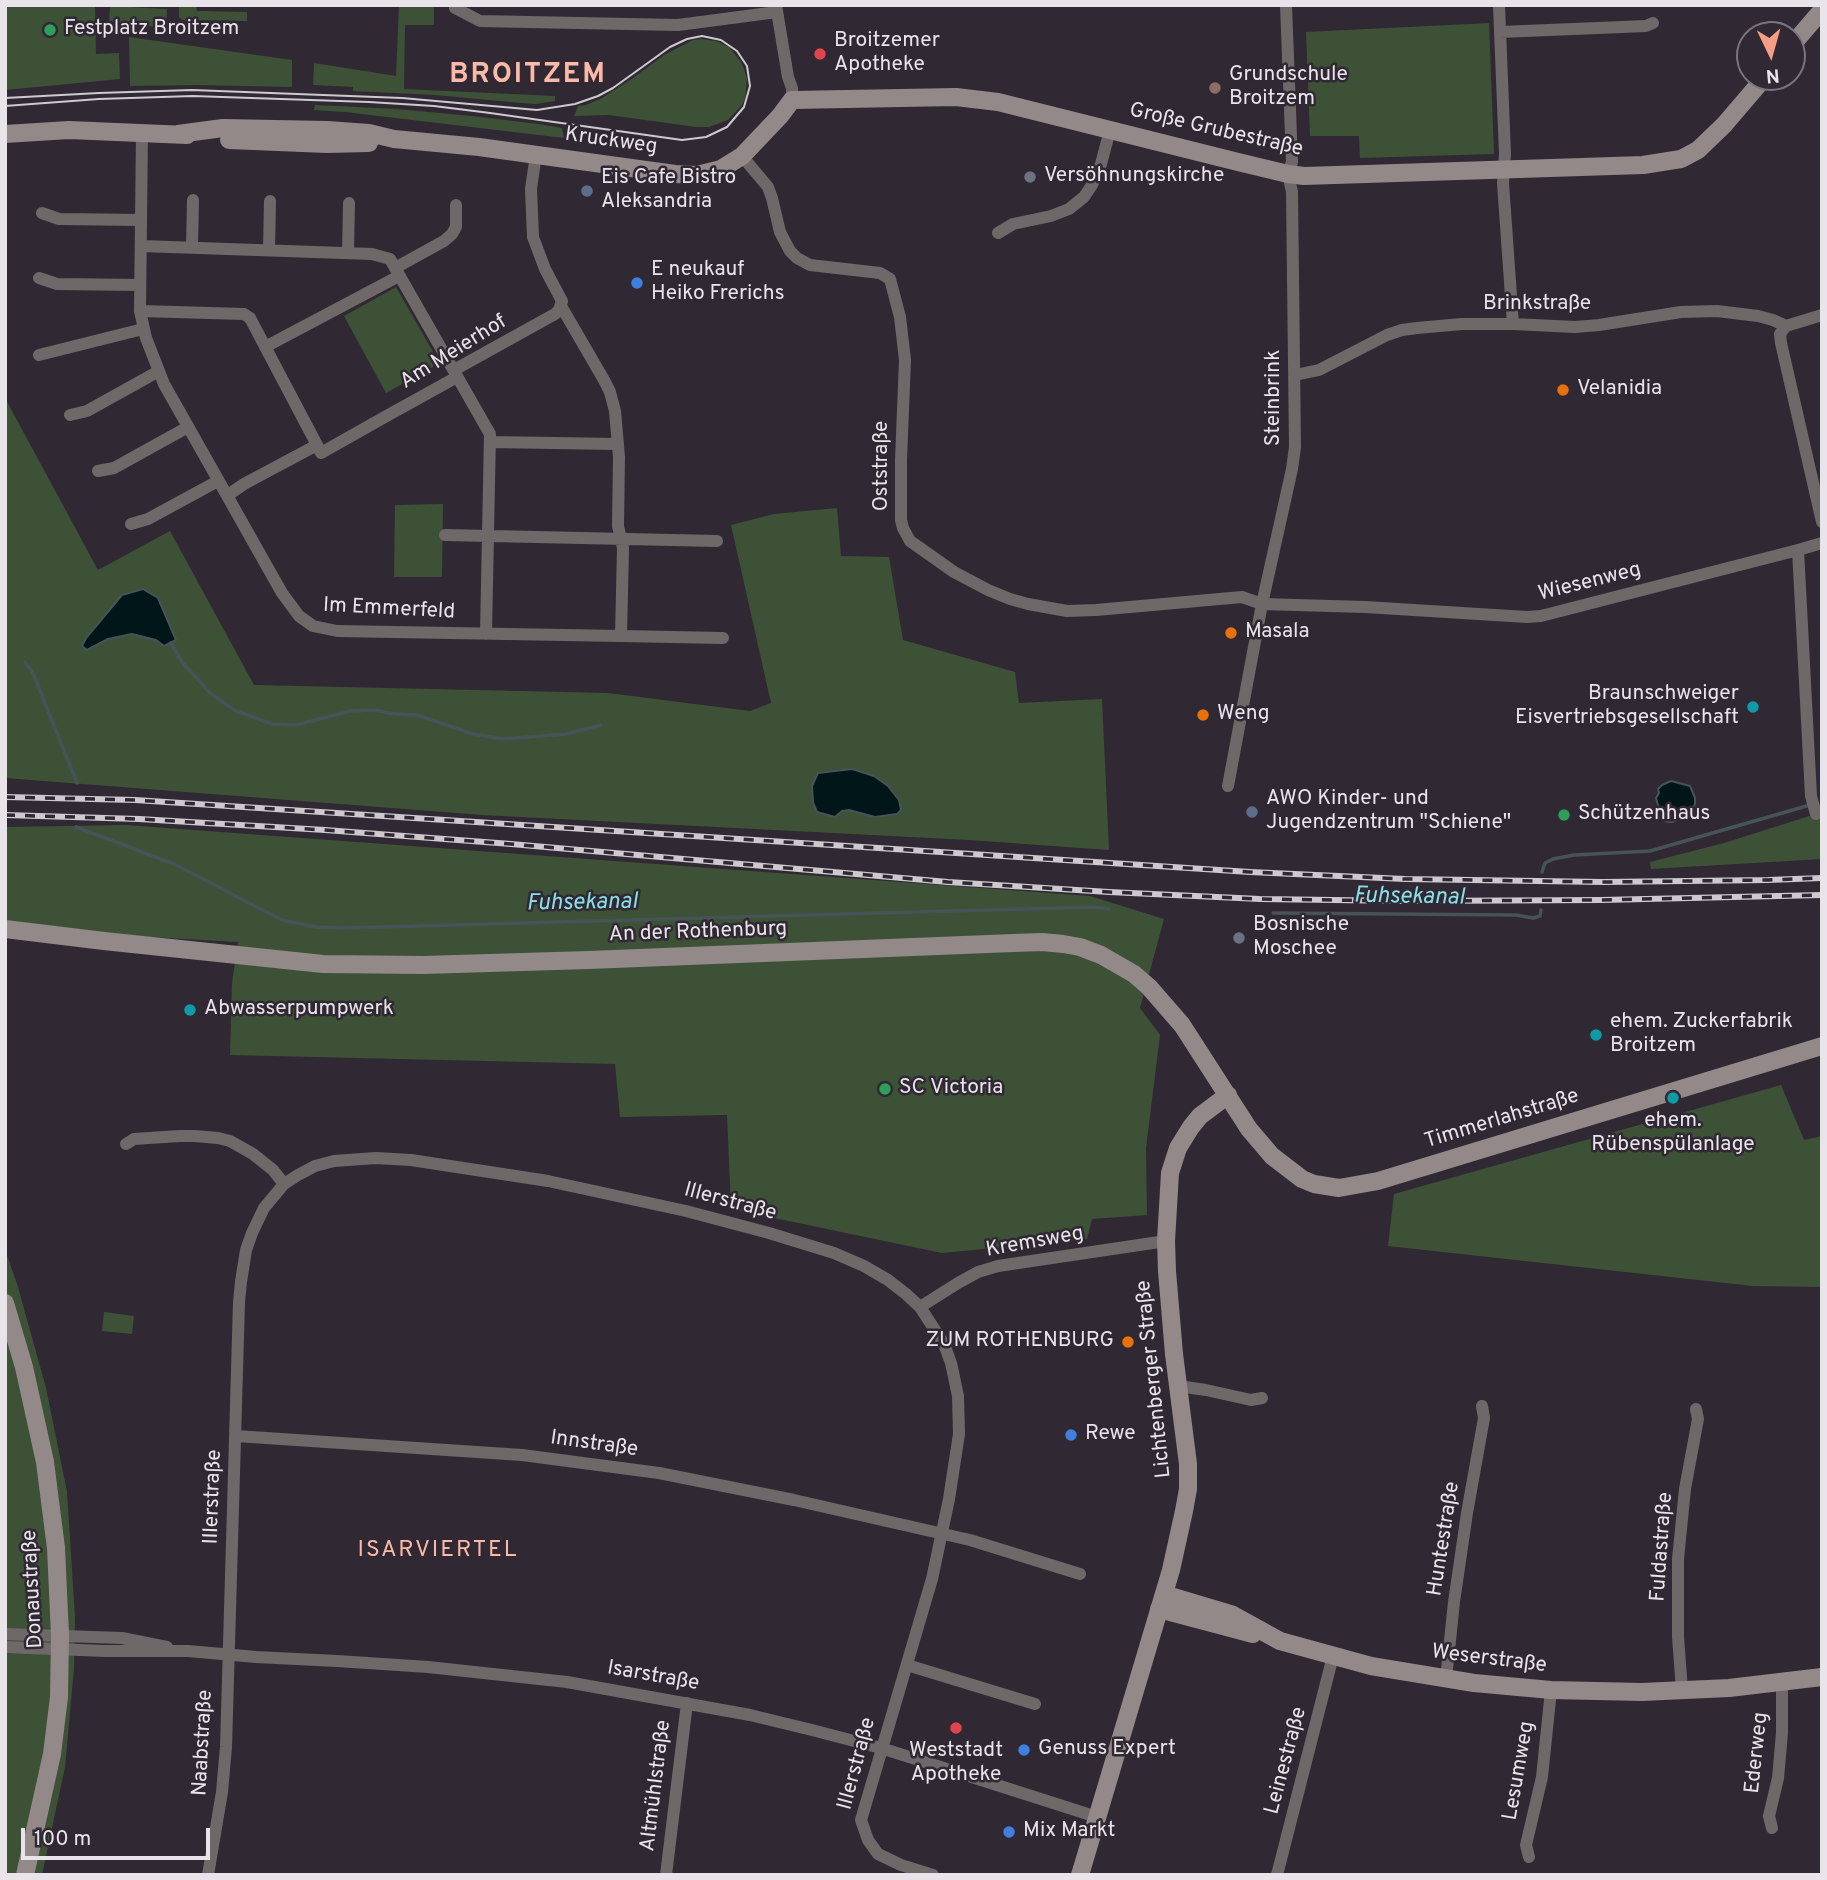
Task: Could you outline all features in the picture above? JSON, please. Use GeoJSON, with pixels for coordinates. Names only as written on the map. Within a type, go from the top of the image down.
{"type":"FeatureCollection","features":[{"type":"Feature","properties":{"kind":"street","name":"Steinbrink"},"geometry":{"type":"LineString","coordinates":[[1228,786],[1262,604],[1292,469],[1296,425],[1292,192],[1288,174],[1292,162],[1286,5]]}},
{"type":"Feature","properties":{"kind":"street"},"geometry":{"type":"LineString","coordinates":[[1499,5],[1505,169],[1503,183],[1513,324]]}},
{"type":"Feature","properties":{"kind":"street"},"geometry":{"type":"LineString","coordinates":[[454,9],[480,21],[678,25],[777,9],[792,100]]}},
{"type":"Feature","properties":{"kind":"street"},"geometry":{"type":"LineString","coordinates":[[1806,29],[1822,10]]}},
{"type":"Feature","properties":{"kind":"street"},"geometry":{"type":"LineString","coordinates":[[1500,32],[1646,26],[1653,23]]}},
{"type":"Feature","properties":{"kind":"street","name":"Große Grubestraße"},"geometry":{"type":"LineString","coordinates":[[792,100],[889,97],[967,98],[998,102],[1288,174],[1326,176],[1643,165],[1681,159],[1710,140],[1753,91]]}},
{"type":"Feature","properties":{"kind":"street","name":"Kruckweg"},"geometry":{"type":"LineString","coordinates":[[5,134],[69,130],[178,134],[223,128],[303,128],[369,133],[394,139],[536,154],[687,175],[713,172],[742,156],[792,100]]}},
{"type":"Feature","properties":{"kind":"street"},"geometry":{"type":"LineString","coordinates":[[998,233],[1013,223],[1051,216],[1069,209],[1084,198],[1093,185],[1110,130]]}},
{"type":"Feature","properties":{"kind":"street","name":"Im Emmerfeld"},"geometry":{"type":"LineString","coordinates":[[142,132],[140,311],[143,329],[159,371],[188,427],[288,602],[303,620],[313,626],[337,631],[723,638]]}},
{"type":"Feature","properties":{"kind":"street"},"geometry":{"type":"LineString","coordinates":[[536,154],[531,189],[533,237],[545,269],[561,297],[562,306],[610,392],[615,411],[618,526],[622,548],[621,636]]}},
{"type":"Feature","properties":{"kind":"street","name":"Oststraße"},"geometry":{"type":"LineString","coordinates":[[742,156],[768,187],[780,232],[797,258],[810,265],[880,272],[890,279],[900,317],[905,360],[901,520],[910,541],[954,572],[988,590],[1010,599],[1048,608],[1067,611],[1096,610],[1242,597],[1262,604]]}},
{"type":"Feature","properties":{"kind":"street"},"geometry":{"type":"LineString","coordinates":[[192,247],[193,200]]}},
{"type":"Feature","properties":{"kind":"street"},"geometry":{"type":"LineString","coordinates":[[269,250],[270,201]]}},
{"type":"Feature","properties":{"kind":"street"},"geometry":{"type":"LineString","coordinates":[[348,253],[349,203]]}},
{"type":"Feature","properties":{"kind":"street"},"geometry":{"type":"LineString","coordinates":[[265,347],[397,272],[444,241],[456,227],[456,205]]}},
{"type":"Feature","properties":{"kind":"street"},"geometry":{"type":"LineString","coordinates":[[42,213],[59,219],[141,220]]}},
{"type":"Feature","properties":{"kind":"street"},"geometry":{"type":"LineString","coordinates":[[141,246],[372,254],[390,260],[490,434],[486,634]]}},
{"type":"Feature","properties":{"kind":"street"},"geometry":{"type":"LineString","coordinates":[[39,278],[57,284],[140,285]]}},
{"type":"Feature","properties":{"kind":"street","name":"Am Meierhof"},"geometry":{"type":"LineString","coordinates":[[228,495],[317,445],[321,453],[457,377],[454,370],[555,314],[562,306]]}},
{"type":"Feature","properties":{"kind":"street"},"geometry":{"type":"LineString","coordinates":[[140,311],[244,314],[250,318],[317,445]]}},
{"type":"Feature","properties":{"kind":"street","name":"Brinkstraße"},"geometry":{"type":"LineString","coordinates":[[1295,375],[1325,367],[1402,330],[1462,324],[1575,327],[1681,312],[1717,311],[1758,316],[1786,326]]}},
{"type":"Feature","properties":{"kind":"street"},"geometry":{"type":"LineString","coordinates":[[1822,315],[1786,326],[1780,334],[1822,522]]}},
{"type":"Feature","properties":{"kind":"street"},"geometry":{"type":"LineString","coordinates":[[40,355],[143,329]]}},
{"type":"Feature","properties":{"kind":"street"},"geometry":{"type":"LineString","coordinates":[[70,415],[87,411],[159,371]]}},
{"type":"Feature","properties":{"kind":"street"},"geometry":{"type":"LineString","coordinates":[[98,471],[114,468],[188,427]]}},
{"type":"Feature","properties":{"kind":"street"},"geometry":{"type":"LineString","coordinates":[[490,442],[617,444]]}},
{"type":"Feature","properties":{"kind":"street"},"geometry":{"type":"LineString","coordinates":[[131,524],[148,519],[218,481]]}},
{"type":"Feature","properties":{"kind":"street"},"geometry":{"type":"LineString","coordinates":[[445,536],[717,541]]}},
{"type":"Feature","properties":{"kind":"street","name":"Wiesenweg"},"geometry":{"type":"LineString","coordinates":[[1262,604],[1541,616],[1822,543]]}},
{"type":"Feature","properties":{"kind":"street"},"geometry":{"type":"LineString","coordinates":[[1798,550],[1814,806]]}},
{"type":"Feature","properties":{"kind":"street","name":"An der Rothenburg"},"geometry":{"type":"LineString","coordinates":[[5,929],[323,964],[423,965],[1042,942],[1063,944],[1101,955],[1149,987],[1182,1025],[1228,1095]]}},
{"type":"Feature","properties":{"kind":"street","name":"An der Rothenburg"},"geometry":{"type":"LineString","coordinates":[[5,942],[104,941]]}},
{"type":"Feature","properties":{"kind":"street","name":"Timmerlahstraße"},"geometry":{"type":"LineString","coordinates":[[1228,1095],[1261,1144],[1281,1165],[1314,1184],[1339,1188],[1378,1181],[1822,1046]]}},
{"type":"Feature","properties":{"kind":"street","name":"Lichtenberger Straße"},"geometry":{"type":"LineString","coordinates":[[1080,1875],[1179,1538],[1189,1477],[1170,1315],[1166,1241],[1168,1189],[1175,1155],[1191,1127],[1200,1116],[1228,1095]]}},
{"type":"Feature","properties":{"kind":"street"},"geometry":{"type":"LineString","coordinates":[[126,1144],[134,1139],[194,1136],[230,1141],[253,1154],[273,1170],[284,1184]]}},
{"type":"Feature","properties":{"kind":"street","name":"Illerstraße"},"geometry":{"type":"LineString","coordinates":[[228,1654],[239,1302],[243,1266],[258,1219],[284,1184],[324,1163],[334,1161],[376,1158],[424,1162],[548,1181],[686,1211],[780,1236],[834,1253],[888,1280],[920,1307],[944,1344],[951,1363],[958,1396],[959,1434],[942,1534],[932,1578],[861,1820],[868,1840],[878,1854],[933,1875]]}},
{"type":"Feature","properties":{"kind":"street","name":"Kremsweg"},"geometry":{"type":"LineString","coordinates":[[920,1307],[978,1272],[998,1266],[1166,1241]]}},
{"type":"Feature","properties":{"kind":"street","name":"Donaustraße"},"geometry":{"type":"LineString","coordinates":[[5,1303],[45,1462],[56,1548],[60,1642],[59,1697],[52,1754],[25,1875]]}},
{"type":"Feature","properties":{"kind":"street"},"geometry":{"type":"LineString","coordinates":[[1178,1386],[1251,1400],[1262,1398]]}},
{"type":"Feature","properties":{"kind":"street","name":"Huntestraße"},"geometry":{"type":"LineString","coordinates":[[1446,1679],[1457,1580],[1484,1418],[1482,1406]]}},
{"type":"Feature","properties":{"kind":"street","name":"Fuldastraße"},"geometry":{"type":"LineString","coordinates":[[1682,1690],[1678,1637],[1678,1559],[1685,1489],[1698,1419],[1696,1409]]}},
{"type":"Feature","properties":{"kind":"street","name":"Innstraße"},"geometry":{"type":"LineString","coordinates":[[236,1437],[458,1450],[591,1463],[733,1487],[942,1534]]}},
{"type":"Feature","properties":{"kind":"street"},"geometry":{"type":"LineString","coordinates":[[942,1534],[1080,1574]]}},
{"type":"Feature","properties":{"kind":"street","name":"Weserstraße"},"geometry":{"type":"LineString","coordinates":[[1161,1601],[1333,1656],[1371,1666],[1446,1679],[1551,1690],[1616,1692],[1729,1688],[1822,1677]]}},
{"type":"Feature","properties":{"kind":"street"},"geometry":{"type":"LineString","coordinates":[[5,1634],[60,1642]]}},
{"type":"Feature","properties":{"kind":"street"},"geometry":{"type":"LineString","coordinates":[[5,1647],[60,1642]]}},
{"type":"Feature","properties":{"kind":"street","name":"Isarstraße"},"geometry":{"type":"LineString","coordinates":[[60,1642],[428,1667],[567,1682],[750,1715],[881,1748],[1097,1817]]}},
{"type":"Feature","properties":{"kind":"street","name":"Naabstraße"},"geometry":{"type":"LineString","coordinates":[[208,1875],[222,1792],[228,1654]]}},
{"type":"Feature","properties":{"kind":"street","name":"Leinestraße"},"geometry":{"type":"LineString","coordinates":[[1277,1875],[1333,1656]]}},
{"type":"Feature","properties":{"kind":"street"},"geometry":{"type":"LineString","coordinates":[[907,1665],[1035,1704]]}},
{"type":"Feature","properties":{"kind":"street","name":"Ederweg"},"geometry":{"type":"LineString","coordinates":[[1772,1828],[1769,1816],[1782,1733],[1782,1682]]}},
{"type":"Feature","properties":{"kind":"street","name":"Lesumweg"},"geometry":{"type":"LineString","coordinates":[[1529,1857],[1526,1846],[1542,1777],[1551,1690]]}},
{"type":"Feature","properties":{"kind":"street","name":"Altmühlstraße"},"geometry":{"type":"LineString","coordinates":[[666,1875],[687,1703]]}},
{"type":"Feature","properties":{"kind":"green space","name":"Festplatz Broitzem"},"geometry":{"type":"Polygon","coordinates":[[[5,5],[95,5],[96,54],[119,53],[120,79],[5,90],[5,5]]]}},
{"type":"Feature","properties":{"kind":"green space"},"geometry":{"type":"Polygon","coordinates":[[[179,5],[196,5],[197,11],[247,12],[247,21],[182,20],[179,17],[179,5]]]}},
{"type":"Feature","properties":{"kind":"green space"},"geometry":{"type":"Polygon","coordinates":[[[399,5],[434,5],[434,25],[405,25],[404,89],[555,96],[555,101],[536,104],[353,91],[353,87],[313,85],[314,63],[396,76],[399,5]]]}},
{"type":"Feature","properties":{"kind":"green space"},"geometry":{"type":"Polygon","coordinates":[[[110,6],[167,9],[166,28],[109,21],[110,6]]]}},
{"type":"Feature","properties":{"kind":"green space"},"geometry":{"type":"Polygon","coordinates":[[[1489,23],[1494,154],[1360,158],[1359,136],[1310,136],[1306,32],[1489,23]]]}},
{"type":"Feature","properties":{"kind":"green space"},"geometry":{"type":"Polygon","coordinates":[[[129,37],[292,60],[292,87],[130,86],[129,37]]]}},
{"type":"Feature","properties":{"kind":"green space"},"geometry":{"type":"Polygon","coordinates":[[[693,40],[716,41],[729,47],[744,69],[747,79],[745,98],[728,120],[709,127],[696,127],[609,115],[574,116],[578,106],[602,98],[664,55],[693,40]]]}},
{"type":"Feature","properties":{"kind":"green space"},"geometry":{"type":"Polygon","coordinates":[[[315,105],[397,109],[538,124],[562,128],[564,138],[314,110],[315,105]]]}},
{"type":"Feature","properties":{"kind":"green space"},"geometry":{"type":"Polygon","coordinates":[[[396,287],[436,357],[433,367],[386,393],[344,316],[396,287]]]}},
{"type":"Feature","properties":{"kind":"green space"},"geometry":{"type":"Polygon","coordinates":[[[5,398],[98,570],[170,531],[254,685],[608,693],[750,711],[771,703],[731,525],[774,514],[837,508],[841,556],[889,557],[903,640],[1015,672],[1019,703],[1102,699],[1109,850],[969,840],[482,815],[5,778],[5,398]],[[158,598],[103,617],[83,645],[132,634],[156,640],[175,640],[158,598]]]}},
{"type":"Feature","properties":{"kind":"green space"},"geometry":{"type":"Polygon","coordinates":[[[443,504],[442,577],[394,577],[395,505],[443,504]]]}},
{"type":"Feature","properties":{"kind":"green space"},"geometry":{"type":"Polygon","coordinates":[[[1822,812],[1822,859],[1651,869],[1650,862],[1724,843],[1822,812]]]}},
{"type":"Feature","properties":{"kind":"green space"},"geometry":{"type":"Polygon","coordinates":[[[126,825],[1090,896],[1164,919],[1140,1008],[1160,1035],[1146,1148],[1147,1215],[1092,1219],[1087,1239],[942,1253],[731,1209],[727,1115],[620,1117],[615,1064],[230,1055],[232,983],[238,942],[5,929],[5,827],[126,825]]]}},
{"type":"Feature","properties":{"kind":"green space"},"geometry":{"type":"Polygon","coordinates":[[[1781,1085],[1804,1140],[1822,1136],[1822,1287],[1753,1286],[1388,1246],[1394,1194],[1781,1085]]]}},
{"type":"Feature","properties":{"kind":"green space"},"geometry":{"type":"Polygon","coordinates":[[[5,1249],[46,1388],[67,1492],[75,1617],[74,1668],[65,1767],[42,1875],[5,1875],[5,1249]]]}},
{"type":"Feature","properties":{"kind":"green space"},"geometry":{"type":"Polygon","coordinates":[[[104,1312],[134,1316],[132,1334],[102,1331],[104,1312]]]}},
{"type":"Feature","properties":{"kind":"shaded area"},"geometry":{"type":"Polygon","coordinates":[[[143,589],[158,598],[176,640],[164,646],[156,640],[132,634],[108,639],[87,650],[82,646],[122,595],[143,589]]]}},
{"type":"Feature","properties":{"kind":"shaded area"},"geometry":{"type":"Polygon","coordinates":[[[852,769],[874,776],[888,786],[899,800],[901,810],[897,814],[875,817],[849,810],[842,811],[835,817],[817,812],[812,786],[818,773],[852,769]]]}},
{"type":"Feature","properties":{"kind":"shaded area"},"geometry":{"type":"Polygon","coordinates":[[[1671,781],[1690,786],[1695,803],[1683,817],[1668,822],[1661,815],[1656,798],[1658,789],[1671,781]]]}},
{"type":"Feature","properties":{"kind":"waterway"},"geometry":{"type":"LineString","coordinates":[[171,643],[182,662],[210,693],[236,711],[272,724],[296,725],[351,711],[374,710],[417,715],[473,734],[503,739],[566,734],[601,725]]}},
{"type":"Feature","properties":{"kind":"waterway","name":"Fuhsekanal"},"geometry":{"type":"LineString","coordinates":[[25,662],[33,673],[77,783]]}},
{"type":"Feature","properties":{"kind":"waterway","name":"Fuhsekanal"},"geometry":{"type":"LineString","coordinates":[[1542,872],[1545,863],[1553,859],[1574,855],[1650,851],[1810,805]]}},
{"type":"Feature","properties":{"kind":"waterway","name":"Fuhsekanal"},"geometry":{"type":"LineString","coordinates":[[76,827],[174,864],[282,920],[316,927],[1094,907],[1109,909]]}},
{"type":"Feature","properties":{"kind":"waterway","name":"Fuhsekanal"},"geometry":{"type":"LineString","coordinates":[[1273,913],[1516,915],[1533,918],[1540,916],[1541,910]]}},
{"type":"Feature","properties":{"kind":"tram line"},"geometry":{"type":"LineString","coordinates":[[5,98],[192,90],[402,98],[537,110],[575,104],[598,96],[670,47],[702,36],[721,40],[737,51],[747,66],[750,86],[744,107],[727,127],[706,137],[682,140],[434,106],[369,102],[193,96],[5,106]]}},
{"type":"Feature","properties":{"kind":"railway"},"geometry":{"type":"LineString","coordinates":[[5,797],[135,800],[1250,872],[1405,879],[1603,882],[1822,878]]}},
{"type":"Feature","properties":{"kind":"railway"},"geometry":{"type":"LineString","coordinates":[[5,815],[139,819],[325,830],[948,882],[1260,899],[1602,900],[1822,895]]}},
{"type":"Feature","properties":{"kind":"place","name":"Festplatz Broitzem"},"geometry":{"type":"Point","coordinates":[50,30]}},
{"type":"Feature","properties":{"kind":"place","name":"Broitzemer Apotheke"},"geometry":{"type":"Point","coordinates":[820,54]}},
{"type":"Feature","properties":{"kind":"place","name":"Grundschule Broitzem"},"geometry":{"type":"Point","coordinates":[1215,88]}},
{"type":"Feature","properties":{"kind":"place","name":"Versöhnungskirche"},"geometry":{"type":"Point","coordinates":[1030,177]}},
{"type":"Feature","properties":{"kind":"place","name":"Eis Cafe Bistro Aleksandria"},"geometry":{"type":"Point","coordinates":[587,191]}},
{"type":"Feature","properties":{"kind":"place","name":"E neukauf Heiko Frerichs"},"geometry":{"type":"Point","coordinates":[637,283]}},
{"type":"Feature","properties":{"kind":"place","name":"Velanidia"},"geometry":{"type":"Point","coordinates":[1563,390]}},
{"type":"Feature","properties":{"kind":"place","name":"Masala"},"geometry":{"type":"Point","coordinates":[1231,633]}},
{"type":"Feature","properties":{"kind":"place","name":"Braunschweiger Eisvertriebsgesellschaft"},"geometry":{"type":"Point","coordinates":[1753,707]}},
{"type":"Feature","properties":{"kind":"place","name":"Weng"},"geometry":{"type":"Point","coordinates":[1203,715]}},
{"type":"Feature","properties":{"kind":"place","name":"AWO Kinder- und Jugendzentrum \"Schiene\""},"geometry":{"type":"Point","coordinates":[1252,812]}},
{"type":"Feature","properties":{"kind":"place","name":"Schützenhaus"},"geometry":{"type":"Point","coordinates":[1564,815]}},
{"type":"Feature","properties":{"kind":"place","name":"Bosnische Moschee"},"geometry":{"type":"Point","coordinates":[1239,938]}},
{"type":"Feature","properties":{"kind":"place","name":"Abwasserpumpwerk"},"geometry":{"type":"Point","coordinates":[190,1010]}},
{"type":"Feature","properties":{"kind":"place","name":"ehem. Zuckerfabrik Broitzem"},"geometry":{"type":"Point","coordinates":[1596,1035]}},
{"type":"Feature","properties":{"kind":"place","name":"SC Victoria"},"geometry":{"type":"Point","coordinates":[885,1089]}},
{"type":"Feature","properties":{"kind":"place","name":"ehem. Rübenspülanlage"},"geometry":{"type":"Point","coordinates":[1673,1098]}},
{"type":"Feature","properties":{"kind":"place","name":"ZUM ROTHENBURG"},"geometry":{"type":"Point","coordinates":[1128,1342]}},
{"type":"Feature","properties":{"kind":"place","name":"Rewe"},"geometry":{"type":"Point","coordinates":[1071,1435]}},
{"type":"Feature","properties":{"kind":"place","name":"Weststadt Apotheke"},"geometry":{"type":"Point","coordinates":[956,1728]}},
{"type":"Feature","properties":{"kind":"place","name":"Genuss Expert"},"geometry":{"type":"Point","coordinates":[1024,1750]}},
{"type":"Feature","properties":{"kind":"place","name":"Mix Markt"},"geometry":{"type":"Point","coordinates":[1009,1832]}},
{"type":"Feature","properties":{"kind":"district","name":"BROITZEM"},"geometry":{"type":"Point","coordinates":[528,76]}},
{"type":"Feature","properties":{"kind":"district","name":"ISARVIERTEL"},"geometry":{"type":"Point","coordinates":[438,1551]}}]}
